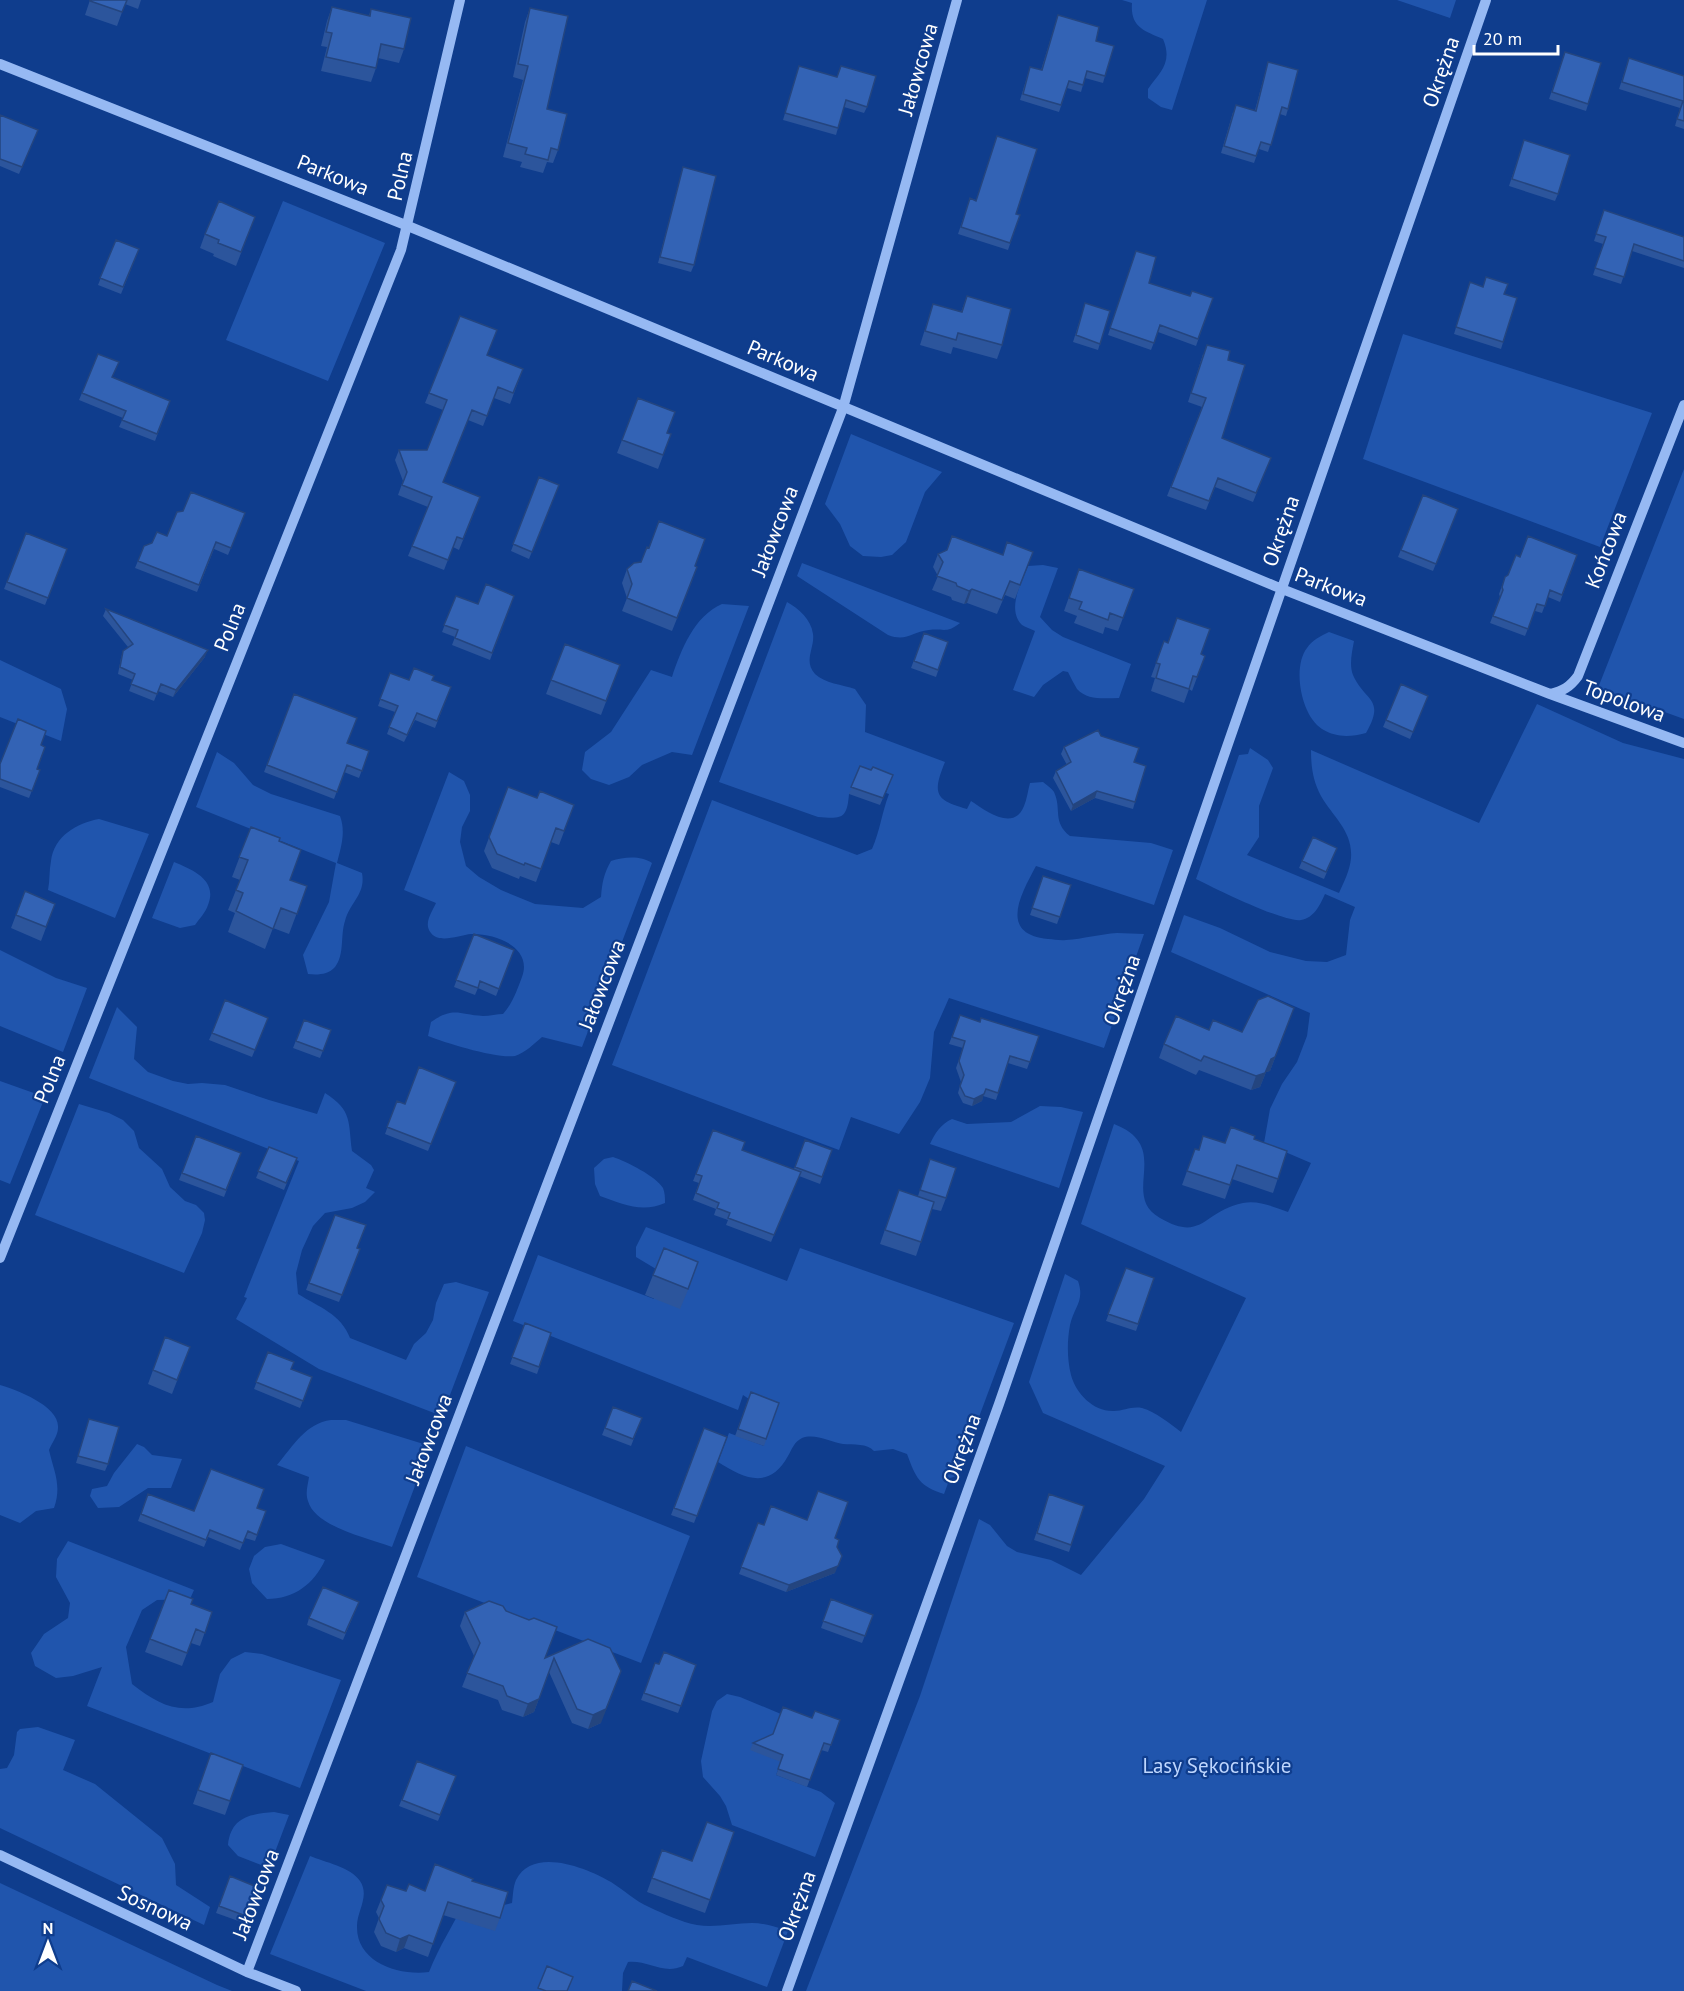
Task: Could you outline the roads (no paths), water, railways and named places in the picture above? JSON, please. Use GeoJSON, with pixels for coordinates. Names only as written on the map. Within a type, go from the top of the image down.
{"type":"FeatureCollection","features":[{"type":"Feature","properties":{"kind":"street","name":"Polna"},"geometry":{"type":"LineString","coordinates":[[0,1258],[401,250],[460,0]]}},
{"type":"Feature","properties":{"kind":"street","name":"Jałowcowa"},"geometry":{"type":"LineString","coordinates":[[247,1972],[843,408],[957,0]]}},
{"type":"Feature","properties":{"kind":"street","name":"Okrężna"},"geometry":{"type":"LineString","coordinates":[[787,1991],[999,1404],[1486,0]]}},
{"type":"Feature","properties":{"kind":"street","name":"Parkowa"},"geometry":{"type":"LineString","coordinates":[[0,64],[408,226],[1282,589],[1550,694]]}},
{"type":"Feature","properties":{"kind":"street","name":"Końcowa"},"geometry":{"type":"LineString","coordinates":[[1550,694],[1563,691],[1572,685],[1578,676],[1684,405]]}},
{"type":"Feature","properties":{"kind":"street","name":"Topolowa"},"geometry":{"type":"LineString","coordinates":[[1550,694],[1684,743]]}},
{"type":"Feature","properties":{"kind":"street","name":"Sosnowa"},"geometry":{"type":"LineString","coordinates":[[0,1856],[247,1972],[296,1991]]}},
{"type":"Feature","properties":{"kind":"park label","name":"Lasy Sękocińskie"},"geometry":{"type":"Point","coordinates":[1217,1766]}}]}
